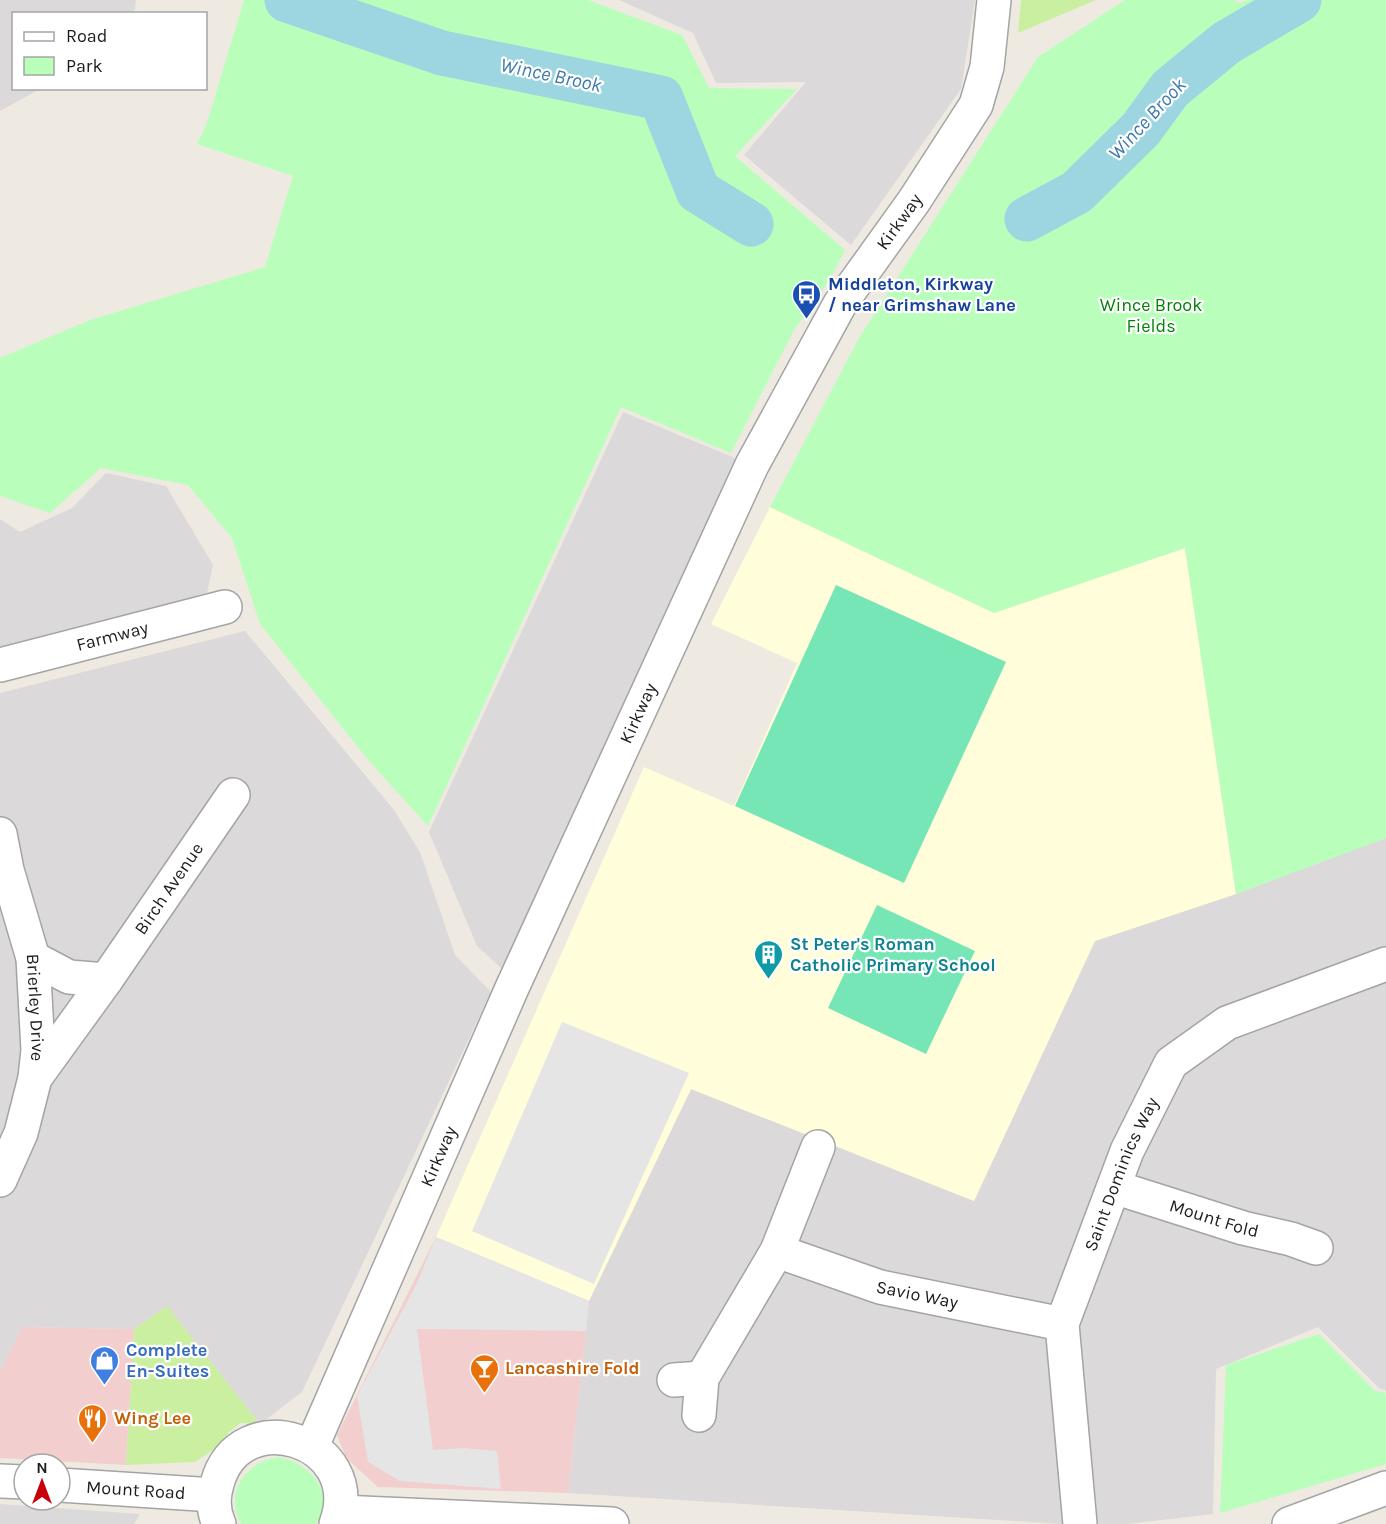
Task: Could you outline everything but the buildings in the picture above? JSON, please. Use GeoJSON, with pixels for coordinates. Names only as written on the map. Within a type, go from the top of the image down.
{"type":"FeatureCollection","features":[{"type":"Feature","properties":{"kind":"street","name":"Kirkway"},"geometry":{"type":"LineString","coordinates":[[312,1446],[512,988],[752,465],[840,304],[914,201],[976,105],[987,67],[994,0]]}},
{"type":"Feature","properties":{"kind":"street","name":"Farmway"},"geometry":{"type":"LineString","coordinates":[[0,665],[225,607]]}},
{"type":"Feature","properties":{"kind":"street","name":"Birch Avenue"},"geometry":{"type":"LineString","coordinates":[[35,1078],[106,980],[233,795]]}},
{"type":"Feature","properties":{"kind":"street","name":"Brierley Drive"},"geometry":{"type":"LineString","coordinates":[[0,834],[4,871],[33,958],[38,1050],[35,1078],[21,1133],[0,1180]]}},
{"type":"Feature","properties":{"kind":"street"},"geometry":{"type":"LineString","coordinates":[[33,958],[69,977],[106,980]]}},
{"type":"Feature","properties":{"kind":"street","name":"Saint Dominics Way"},"geometry":{"type":"LineString","coordinates":[[1080,1524],[1062,1324],[1127,1152],[1171,1063],[1227,1023],[1386,964]]}},
{"type":"Feature","properties":{"kind":"street"},"geometry":{"type":"LineString","coordinates":[[699,1415],[688,1379],[777,1251],[818,1147]]}},
{"type":"Feature","properties":{"kind":"street","name":"Mount Fold"},"geometry":{"type":"LineString","coordinates":[[1114,1186],[1243,1228],[1291,1239],[1316,1248]]}},
{"type":"Feature","properties":{"kind":"street","name":"Savio Way"},"geometry":{"type":"LineString","coordinates":[[777,1251],[880,1287],[1062,1324]]}},
{"type":"Feature","properties":{"kind":"street"},"geometry":{"type":"LineString","coordinates":[[217,1509],[220,1473],[235,1453],[254,1441],[275,1436],[297,1440],[312,1446],[328,1461],[338,1481],[338,1518],[612,1524]]}},
{"type":"Feature","properties":{"kind":"street","name":"Mount Road"},"geometry":{"type":"LineString","coordinates":[[72,1487],[217,1509]]}},
{"type":"Feature","properties":{"kind":"street"},"geometry":{"type":"LineString","coordinates":[[1289,1524],[1386,1488]]}},
{"type":"Feature","properties":{"kind":"shaded area"},"geometry":{"type":"Polygon","coordinates":[[[0,0],[136,0],[135,9],[132,12],[12,12],[12,90],[38,90],[0,111],[0,0]]]}},
{"type":"Feature","properties":{"kind":"shaded area"},"geometry":{"type":"Polygon","coordinates":[[[619,0],[975,0],[961,89],[851,245],[744,155],[806,82],[716,83],[693,33],[619,0]]]}},
{"type":"Feature","properties":{"kind":"shaded area"},"geometry":{"type":"Polygon","coordinates":[[[623,412],[752,465],[511,977],[477,946],[429,832],[623,412]]]}},
{"type":"Feature","properties":{"kind":"shaded area"},"geometry":{"type":"Polygon","coordinates":[[[106,473],[166,486],[213,565],[207,593],[0,650],[0,519],[20,532],[72,508],[106,473]]]}},
{"type":"Feature","properties":{"kind":"shaded area"},"geometry":{"type":"Polygon","coordinates":[[[770,507],[994,613],[1185,548],[1236,894],[1095,941],[974,1201],[691,1089],[589,1301],[436,1237],[644,767],[734,806],[797,663],[711,624],[770,507]]]}},
{"type":"Feature","properties":{"kind":"shaded area"},"geometry":{"type":"Polygon","coordinates":[[[245,631],[394,810],[420,852],[455,955],[491,992],[302,1392],[260,1424],[167,1306],[134,1329],[22,1327],[0,1372],[0,693],[245,631]]]}},
{"type":"Feature","properties":{"kind":"shaded area"},"geometry":{"type":"Polygon","coordinates":[[[1386,838],[1386,1390],[1380,1389],[1318,1327],[1216,1369],[1213,1514],[1127,1524],[1062,1524],[568,1493],[589,1301],[691,1089],[974,1201],[1095,941],[1236,894],[1386,838]]]}},
{"type":"Feature","properties":{"kind":"shaded area"},"geometry":{"type":"Polygon","coordinates":[[[562,1022],[689,1073],[594,1284],[472,1231],[562,1022]]]}},
{"type":"Feature","properties":{"kind":"shaded area"},"geometry":{"type":"Polygon","coordinates":[[[436,1237],[589,1301],[568,1493],[378,1487],[346,1458],[337,1435],[436,1237]]]}},
{"type":"Feature","properties":{"kind":"shaded area"},"geometry":{"type":"Polygon","coordinates":[[[436,1237],[589,1301],[586,1331],[417,1329],[433,1450],[464,1448],[497,1451],[501,1489],[400,1481],[368,1462],[357,1396],[417,1283],[436,1237]]]}},
{"type":"Feature","properties":{"kind":"shaded area"},"geometry":{"type":"Polygon","coordinates":[[[22,1327],[134,1329],[126,1465],[72,1462],[72,1452],[12,1452],[12,1459],[0,1458],[0,1372],[22,1327]]]}},
{"type":"Feature","properties":{"kind":"shaded area"},"geometry":{"type":"Polygon","coordinates":[[[0,1504],[12,1505],[12,1512],[72,1512],[72,1509],[140,1514],[134,1524],[0,1524],[0,1504]]]}},
{"type":"Feature","properties":{"kind":"green space"},"geometry":{"type":"Polygon","coordinates":[[[244,0],[588,0],[682,35],[709,88],[797,89],[735,156],[845,250],[830,279],[794,330],[731,453],[621,407],[428,826],[369,761],[260,624],[232,538],[188,485],[101,468],[50,513],[0,496],[0,358],[90,320],[265,267],[293,176],[197,144],[207,123],[244,0]]]}},
{"type":"Feature","properties":{"kind":"green space"},"geometry":{"type":"Polygon","coordinates":[[[1021,0],[1096,0],[1018,33],[1021,0]]]}},
{"type":"Feature","properties":{"kind":"green space","name":"Wince Brook Fields"},"geometry":{"type":"Polygon","coordinates":[[[1125,0],[1233,0],[1239,3],[1249,0],[1386,0],[1386,838],[1236,894],[1185,548],[994,613],[770,507],[859,338],[1038,57],[1125,0]]]}},
{"type":"Feature","properties":{"kind":"green space"},"geometry":{"type":"Polygon","coordinates":[[[836,585],[1006,662],[904,883],[735,806],[836,585]]]}},
{"type":"Feature","properties":{"kind":"green space"},"geometry":{"type":"Polygon","coordinates":[[[877,905],[975,951],[926,1054],[828,1008],[877,905]]]}},
{"type":"Feature","properties":{"kind":"green space"},"geometry":{"type":"Polygon","coordinates":[[[167,1306],[260,1424],[241,1423],[229,1432],[216,1448],[195,1462],[126,1465],[134,1329],[167,1306]]]}},
{"type":"Feature","properties":{"kind":"green space"},"geometry":{"type":"Polygon","coordinates":[[[1319,1334],[1375,1391],[1386,1393],[1386,1464],[1220,1513],[1226,1365],[1319,1334]]]}},
{"type":"Feature","properties":{"kind":"green space"},"geometry":{"type":"Polygon","coordinates":[[[278,1457],[300,1465],[317,1480],[324,1501],[316,1524],[241,1524],[236,1512],[236,1490],[247,1472],[266,1460],[278,1457]]]}},
{"type":"Feature","properties":{"kind":"waterway","name":"Wince Brook"},"geometry":{"type":"LineString","coordinates":[[287,0],[442,53],[661,98],[698,191],[751,224]]}},
{"type":"Feature","properties":{"kind":"waterway","name":"Wince Brook"},"geometry":{"type":"LineString","coordinates":[[1027,219],[1077,192],[1141,129],[1170,89],[1226,43],[1299,0]]}},
{"type":"Feature","properties":{"kind":"place","name":"Middleton, Kirkway / near Grimshaw Lane"},"geometry":{"type":"Point","coordinates":[807,320]}},
{"type":"Feature","properties":{"kind":"place","name":"St Peter's Roman Catholic Primary School"},"geometry":{"type":"Point","coordinates":[769,980]}},
{"type":"Feature","properties":{"kind":"place","name":"Complete En-Suites"},"geometry":{"type":"Point","coordinates":[105,1386]}},
{"type":"Feature","properties":{"kind":"place","name":"Lancashire Fold"},"geometry":{"type":"Point","coordinates":[484,1394]}},
{"type":"Feature","properties":{"kind":"place","name":"Wing Lee"},"geometry":{"type":"Point","coordinates":[93,1444]}}]}
